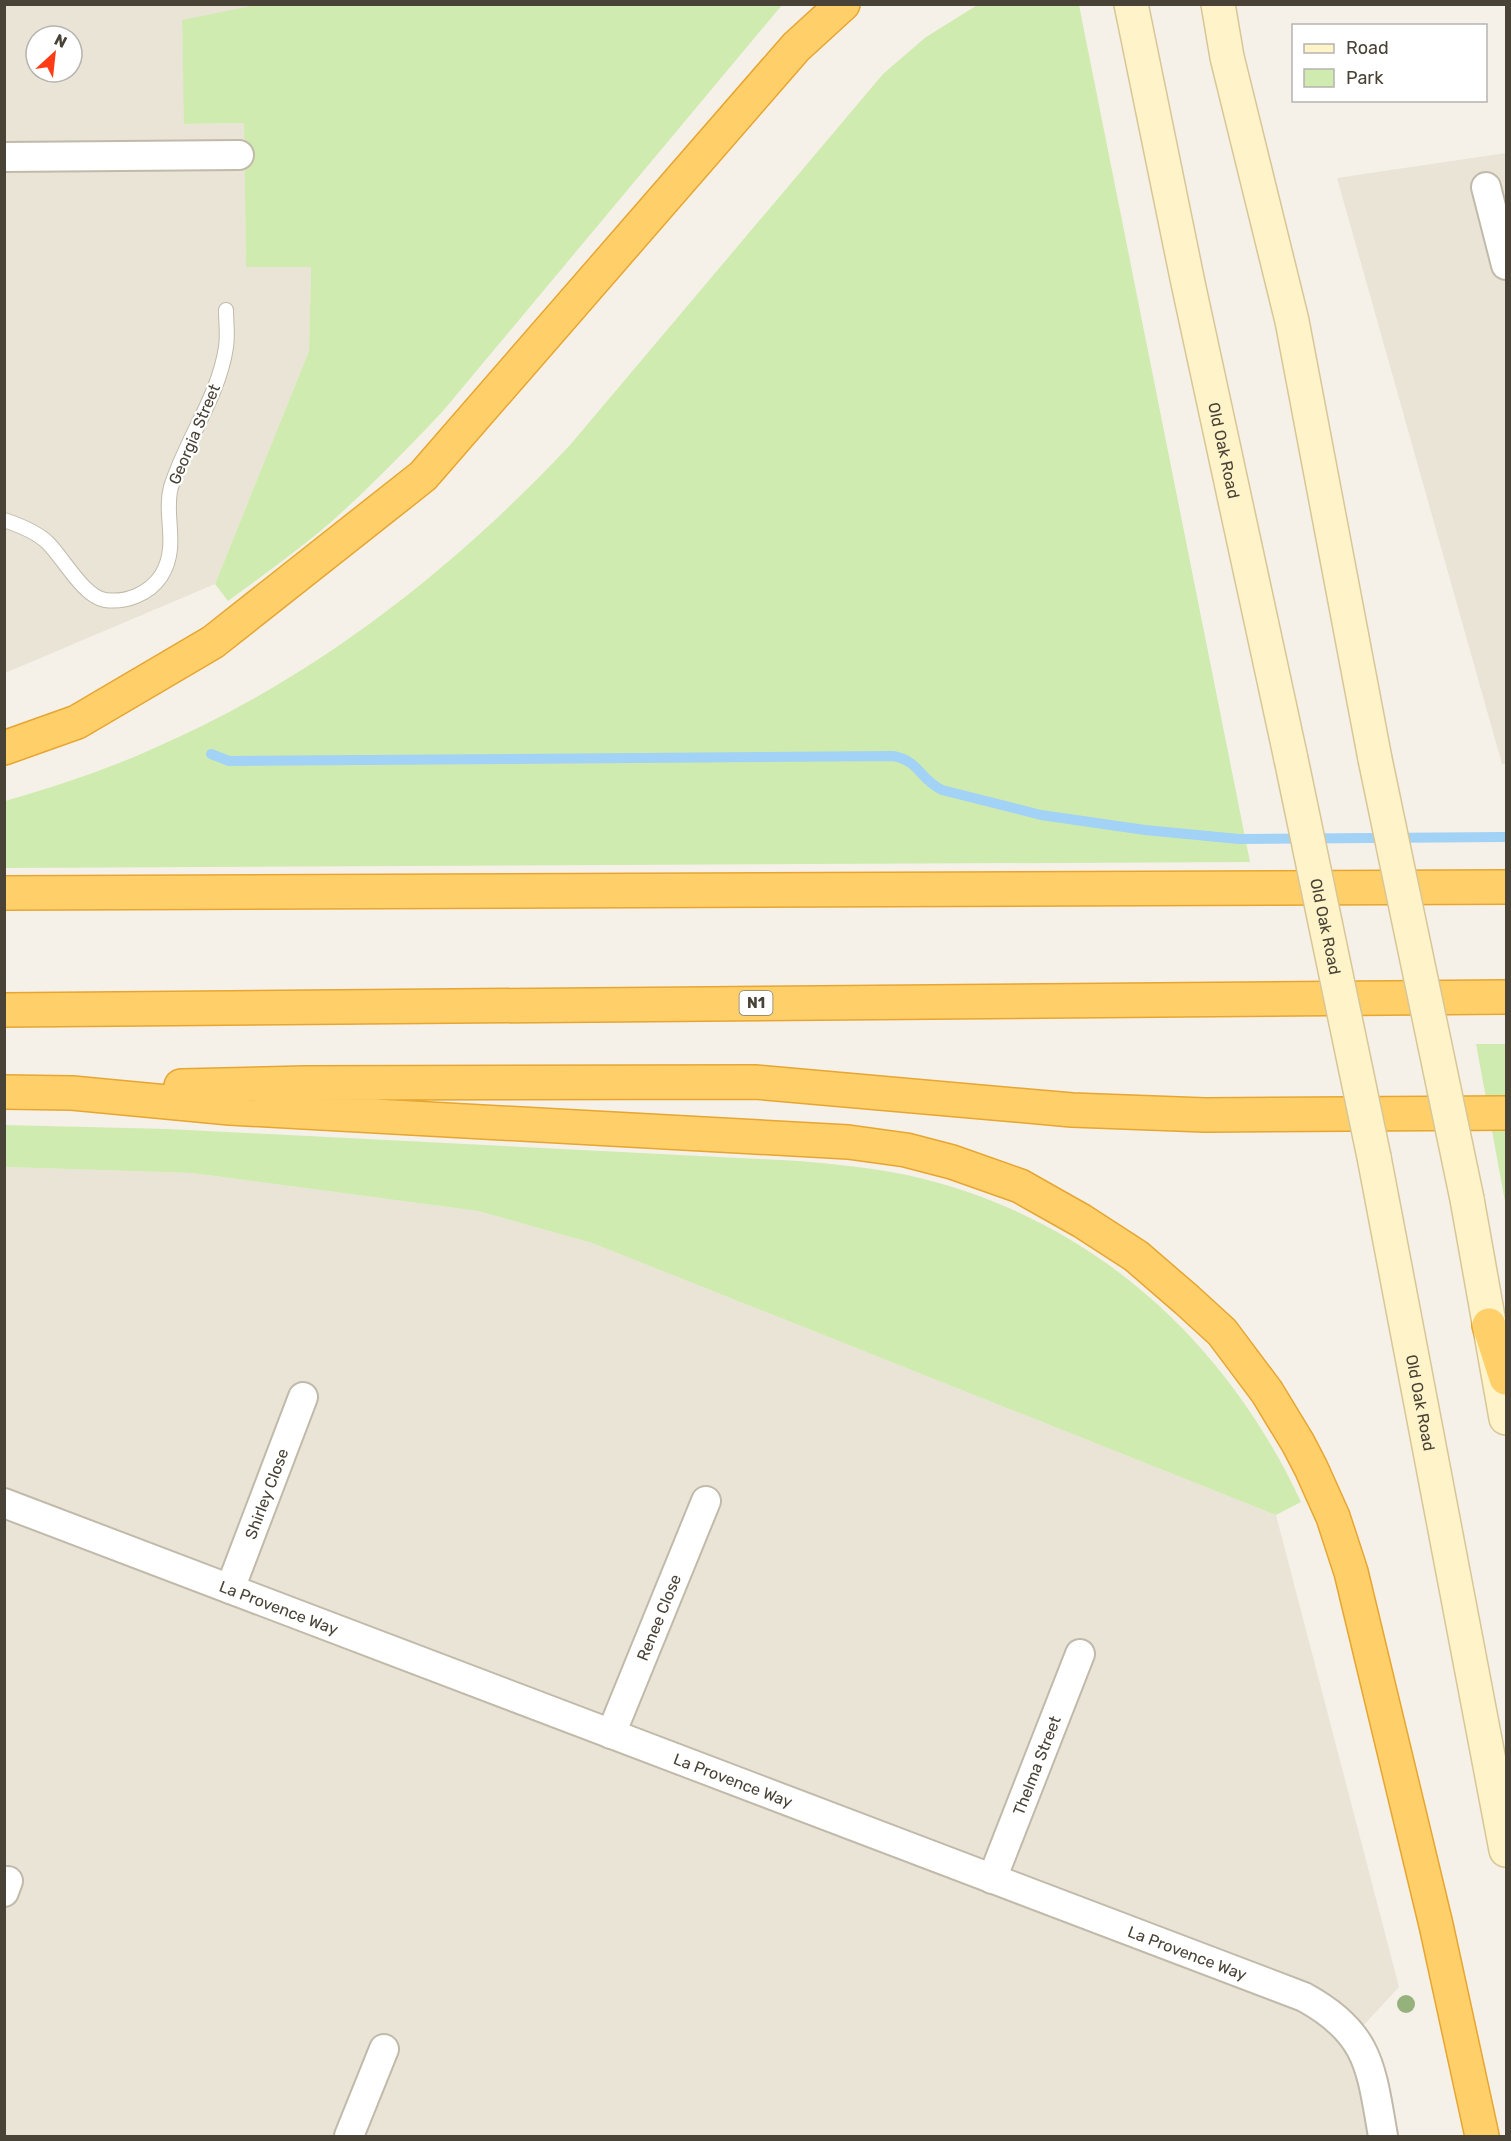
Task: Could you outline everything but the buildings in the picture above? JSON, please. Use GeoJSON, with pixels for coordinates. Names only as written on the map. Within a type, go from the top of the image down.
{"type":"FeatureCollection","features":[{"type":"Feature","properties":{"kind":"highway"},"geometry":{"type":"LineString","coordinates":[[4,748],[77,722],[213,642],[423,476],[796,46],[843,4]]}},
{"type":"Feature","properties":{"kind":"highway"},"geometry":{"type":"LineString","coordinates":[[4,893],[1506,887]]}},
{"type":"Feature","properties":{"kind":"highway","name":"N1"},"geometry":{"type":"LineString","coordinates":[[4,1010],[1506,997]]}},
{"type":"Feature","properties":{"kind":"highway"},"geometry":{"type":"LineString","coordinates":[[4,1092],[72,1093],[210,1084],[755,1082],[1072,1110],[1205,1114],[1506,1113]]}},
{"type":"Feature","properties":{"kind":"highway"},"geometry":{"type":"LineString","coordinates":[[72,1093],[230,1108],[848,1142],[906,1150],[952,1162],[1020,1186],[1082,1221],[1136,1256],[1222,1332],[1254,1375],[1298,1443],[1333,1517],[1351,1572],[1376,1671],[1436,1925],[1482,2136]]}},
{"type":"Feature","properties":{"kind":"highway"},"geometry":{"type":"LineString","coordinates":[[1489,1325],[1506,1378]]}},
{"type":"Feature","properties":{"kind":"main road","name":"Old Oak Road"},"geometry":{"type":"LineString","coordinates":[[1131,4],[1374,1157],[1506,1850]]}},
{"type":"Feature","properties":{"kind":"main road"},"geometry":{"type":"LineString","coordinates":[[1218,4],[1227,57],[1293,321],[1375,759],[1467,1198],[1506,1418]]}},
{"type":"Feature","properties":{"kind":"main road"},"geometry":{"type":"LineString","coordinates":[[1227,57],[1243,4]]}},
{"type":"Feature","properties":{"kind":"street"},"geometry":{"type":"LineString","coordinates":[[4,157],[239,155]]}},
{"type":"Feature","properties":{"kind":"street"},"geometry":{"type":"LineString","coordinates":[[1486,187],[1506,265]]}},
{"type":"Feature","properties":{"kind":"street","name":"Shirley Close"},"geometry":{"type":"LineString","coordinates":[[230,1589],[303,1397]]}},
{"type":"Feature","properties":{"kind":"street","name":"Renee Close"},"geometry":{"type":"LineString","coordinates":[[611,1734],[706,1501]]}},
{"type":"Feature","properties":{"kind":"street","name":"La Provence Way"},"geometry":{"type":"LineString","coordinates":[[4,1503],[1304,1997],[1340,2020],[1356,2038],[1365,2053],[1383,2136]]}},
{"type":"Feature","properties":{"kind":"street","name":"Thelma Street"},"geometry":{"type":"LineString","coordinates":[[992,1879],[1080,1654]]}},
{"type":"Feature","properties":{"kind":"street"},"geometry":{"type":"LineString","coordinates":[[349,2136],[384,2049]]}},
{"type":"Feature","properties":{"kind":"lane","name":"Georgia Street"},"geometry":{"type":"LineString","coordinates":[[4,520],[32,532],[47,542],[93,597],[105,600],[130,598],[152,586],[160,577],[170,554],[171,488],[219,375],[227,346],[226,310]]}},
{"type":"Feature","properties":{"kind":"shaded area"},"geometry":{"type":"Polygon","coordinates":[[[5,5],[261,5],[182,21],[185,124],[244,123],[246,267],[311,267],[309,351],[215,584],[5,673],[5,5]]]}},
{"type":"Feature","properties":{"kind":"shaded area"},"geometry":{"type":"Polygon","coordinates":[[[1506,153],[1506,764],[1502,764],[1337,178],[1506,153]]]}},
{"type":"Feature","properties":{"kind":"shaded area"},"geometry":{"type":"Polygon","coordinates":[[[5,1167],[192,1173],[478,1211],[592,1243],[1276,1515],[1399,1987],[1351,2039],[1379,2136],[5,2136],[5,1167]]]}},
{"type":"Feature","properties":{"kind":"green space"},"geometry":{"type":"Polygon","coordinates":[[[261,4],[782,5],[443,411],[328,525],[228,601],[215,584],[309,351],[311,267],[246,267],[244,123],[184,124],[182,20],[261,4]]]}},
{"type":"Feature","properties":{"kind":"green space"},"geometry":{"type":"Polygon","coordinates":[[[979,4],[1079,5],[1250,862],[5,868],[5,801],[132,758],[209,722],[267,691],[322,657],[376,619],[477,537],[570,445],[883,74],[926,37],[979,4]]]}},
{"type":"Feature","properties":{"kind":"green space"},"geometry":{"type":"Polygon","coordinates":[[[1476,1044],[1506,1044],[1506,1207],[1476,1044]]]}},
{"type":"Feature","properties":{"kind":"green space"},"geometry":{"type":"Polygon","coordinates":[[[5,1125],[168,1129],[799,1161],[854,1166],[907,1175],[973,1194],[1034,1220],[1091,1253],[1143,1292],[1190,1337],[1232,1387],[1269,1442],[1301,1502],[1276,1515],[592,1243],[478,1211],[192,1173],[5,1167],[5,1125]]]}},
{"type":"Feature","properties":{"kind":"waterway"},"geometry":{"type":"LineString","coordinates":[[211,754],[229,761],[893,756],[909,762],[928,781],[942,790],[1041,815],[1145,830],[1239,839],[1506,837]]}}]}
